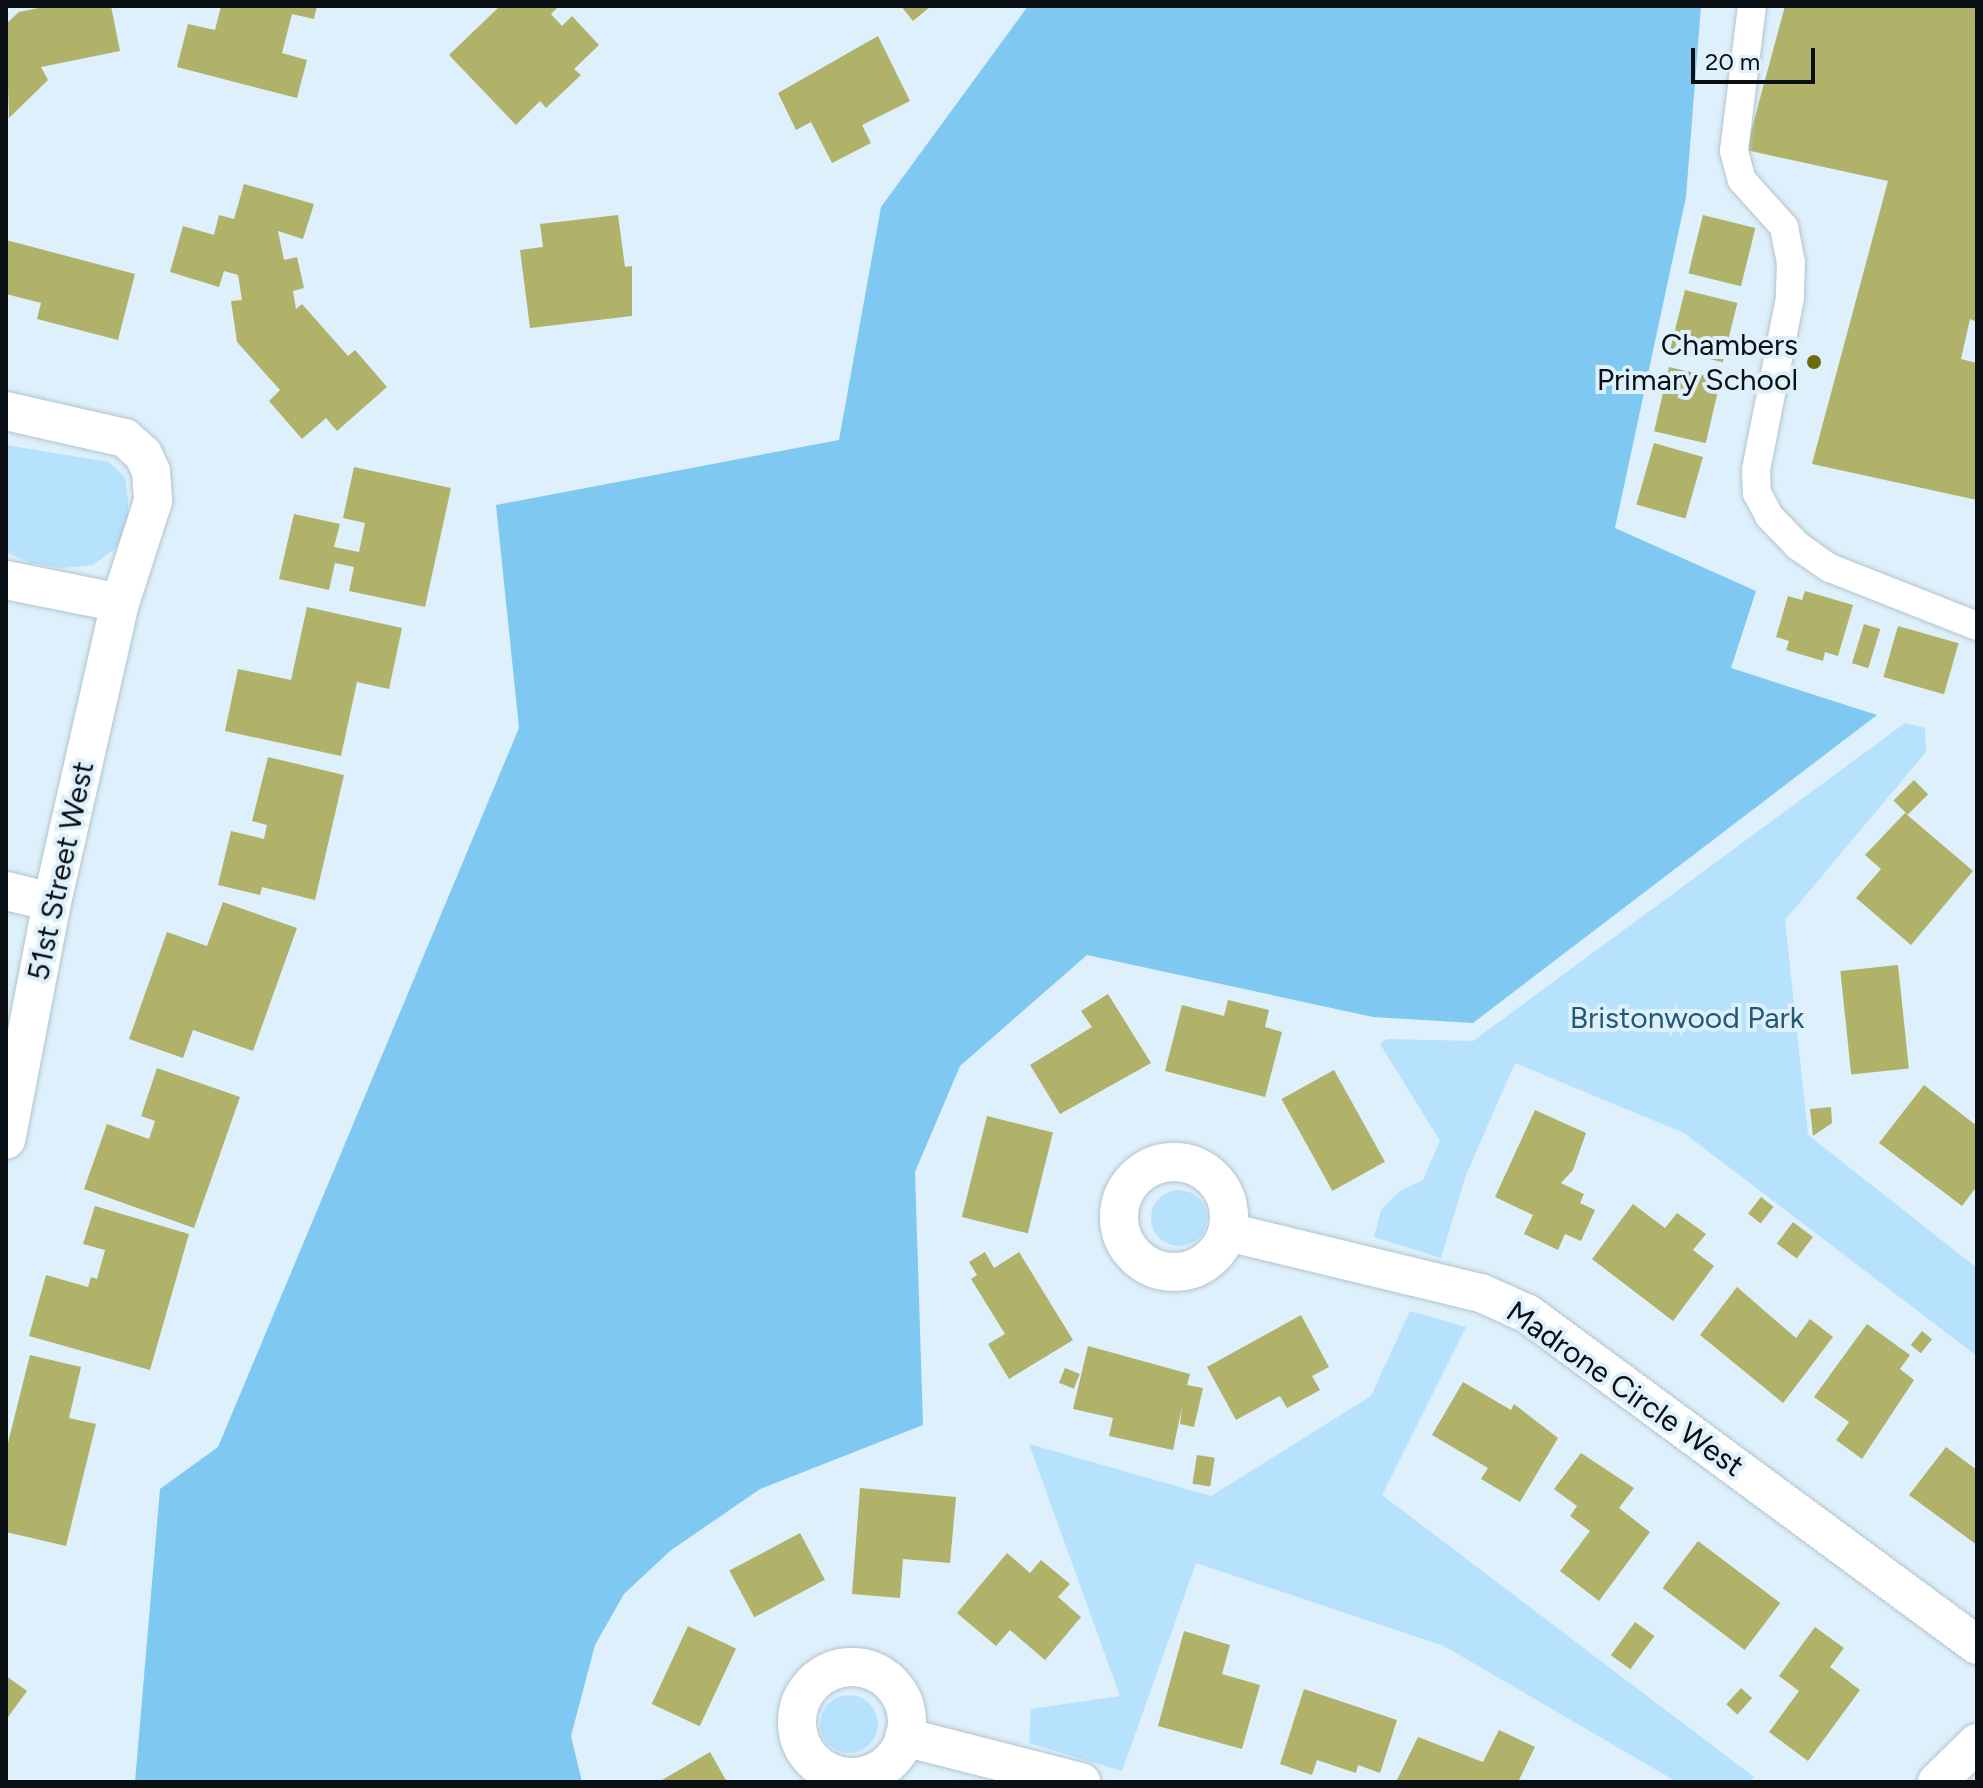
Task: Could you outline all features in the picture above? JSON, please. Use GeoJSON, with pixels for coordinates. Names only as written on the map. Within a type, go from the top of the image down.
{"type":"FeatureCollection","features":[{"type":"Feature","properties":{"kind":"street"},"geometry":{"type":"LineString","coordinates":[[1752,6],[1734,151],[1742,180],[1784,227],[1791,262],[1790,298],[1756,470],[1757,493],[1769,516],[1798,546],[1830,568],[1977,626]]}},
{"type":"Feature","properties":{"kind":"street","name":"51st Street West"},"geometry":{"type":"LineString","coordinates":[[6,411],[125,438],[143,454],[151,471],[153,501],[120,603],[52,902],[6,1140]]}},
{"type":"Feature","properties":{"kind":"street"},"geometry":{"type":"LineString","coordinates":[[6,580],[120,603]]}},
{"type":"Feature","properties":{"kind":"street"},"geometry":{"type":"LineString","coordinates":[[6,891],[52,902]]}},
{"type":"Feature","properties":{"kind":"street","name":"Madrone Circle West"},"geometry":{"type":"LineString","coordinates":[[1228,1232],[1481,1293],[1528,1314],[1977,1645]]}},
{"type":"Feature","properties":{"kind":"street"},"geometry":{"type":"LineString","coordinates":[[904,1737],[1081,1782]]}},
{"type":"Feature","properties":{"kind":"street"},"geometry":{"type":"LineString","coordinates":[[1937,1782],[1977,1743]]}},
{"type":"Feature","properties":{"kind":"green space"},"geometry":{"type":"Polygon","coordinates":[[[6,445],[109,462],[125,477],[128,501],[128,525],[116,548],[93,565],[63,568],[30,563],[6,552],[6,445]]]}},
{"type":"Feature","properties":{"kind":"green space","name":"Bristonwood Park"},"geometry":{"type":"Polygon","coordinates":[[[1905,723],[1925,728],[1926,752],[1785,920],[1808,1135],[1977,1268],[1977,1356],[1684,1133],[1515,1063],[1466,1175],[1441,1258],[1374,1237],[1381,1210],[1400,1191],[1423,1180],[1440,1141],[1380,1044],[1387,1039],[1473,1041],[1905,723]]]}},
{"type":"Feature","properties":{"kind":"green space"},"geometry":{"type":"Polygon","coordinates":[[[1179,1190],[1199,1198],[1207,1218],[1199,1238],[1179,1246],[1159,1238],[1151,1218],[1159,1198],[1179,1190]]]}},
{"type":"Feature","properties":{"kind":"green space"},"geometry":{"type":"Polygon","coordinates":[[[1410,1311],[1466,1327],[1382,1495],[1754,1777],[1749,1782],[1677,1782],[1444,1646],[1196,1563],[1122,1771],[1029,1743],[1031,1709],[1120,1696],[1029,1444],[1211,1496],[1371,1396],[1410,1311]]]}},
{"type":"Feature","properties":{"kind":"green space"},"geometry":{"type":"Polygon","coordinates":[[[849,1695],[870,1703],[878,1724],[870,1745],[849,1753],[828,1745],[820,1724],[828,1703],[849,1695]]]}},
{"type":"Feature","properties":{"kind":"shaded area"},"geometry":{"type":"Polygon","coordinates":[[[1028,6],[1701,6],[1686,197],[1615,528],[1756,591],[1731,668],[1877,715],[1473,1023],[1373,1017],[1087,955],[960,1066],[915,1172],[923,1425],[760,1489],[670,1551],[624,1594],[595,1645],[571,1736],[582,1782],[135,1782],[160,1489],[218,1447],[519,728],[496,505],[839,440],[881,207],[1028,6]]]}},
{"type":"Feature","properties":{"kind":"building"},"geometry":{"type":"Polygon","coordinates":[[[48,6],[111,6],[120,51],[41,67],[48,80],[9,118],[6,24],[19,12],[48,6]]]}},
{"type":"Feature","properties":{"kind":"building"},"geometry":{"type":"Polygon","coordinates":[[[221,6],[317,6],[314,19],[292,14],[282,53],[307,60],[297,98],[177,67],[188,24],[215,30],[221,6]]]}},
{"type":"Feature","properties":{"kind":"building"},"geometry":{"type":"Polygon","coordinates":[[[500,6],[559,6],[551,14],[562,26],[572,16],[599,45],[574,69],[581,75],[546,108],[540,101],[516,125],[449,55],[500,6]]]}},
{"type":"Feature","properties":{"kind":"building"},"geometry":{"type":"Polygon","coordinates":[[[901,6],[931,6],[913,21],[901,6]]]}},
{"type":"Feature","properties":{"kind":"building","name":"Chambers Primary School"},"geometry":{"type":"Polygon","coordinates":[[[1785,6],[1977,6],[1977,322],[1970,319],[1961,359],[1977,363],[1977,500],[1812,464],[1888,181],[1746,150],[1785,6]]]}},
{"type":"Feature","properties":{"kind":"building"},"geometry":{"type":"Polygon","coordinates":[[[878,36],[910,101],[862,125],[871,143],[832,163],[811,122],[796,130],[778,93],[878,36]]]}},
{"type":"Feature","properties":{"kind":"building"},"geometry":{"type":"Polygon","coordinates":[[[244,184],[314,204],[303,239],[278,231],[284,260],[297,257],[304,288],[293,291],[296,309],[302,304],[348,356],[355,350],[387,387],[337,431],[326,418],[302,439],[269,401],[280,390],[237,342],[231,301],[242,300],[238,275],[224,271],[219,287],[170,272],[183,226],[214,235],[219,215],[234,219],[244,184]]]}},
{"type":"Feature","properties":{"kind":"building"},"geometry":{"type":"Polygon","coordinates":[[[618,215],[625,267],[632,266],[632,316],[530,328],[520,250],[543,247],[540,224],[618,215]]]}},
{"type":"Feature","properties":{"kind":"building"},"geometry":{"type":"Polygon","coordinates":[[[1703,215],[1755,228],[1741,286],[1688,273],[1703,215]]]}},
{"type":"Feature","properties":{"kind":"building"},"geometry":{"type":"Polygon","coordinates":[[[6,240],[135,274],[118,340],[37,319],[41,303],[6,294],[6,240]]]}},
{"type":"Feature","properties":{"kind":"building"},"geometry":{"type":"Polygon","coordinates":[[[1685,290],[1737,303],[1723,362],[1670,349],[1685,290]]]}},
{"type":"Feature","properties":{"kind":"building"},"geometry":{"type":"Polygon","coordinates":[[[1669,367],[1721,379],[1706,443],[1654,431],[1669,367]]]}},
{"type":"Feature","properties":{"kind":"building"},"geometry":{"type":"Polygon","coordinates":[[[1654,443],[1703,457],[1685,519],[1636,505],[1654,443]]]}},
{"type":"Feature","properties":{"kind":"building"},"geometry":{"type":"Polygon","coordinates":[[[354,467],[451,488],[425,607],[349,591],[354,567],[335,563],[329,590],[279,579],[294,514],[340,524],[334,547],[359,552],[365,523],[343,518],[354,467]]]}},
{"type":"Feature","properties":{"kind":"building"},"geometry":{"type":"Polygon","coordinates":[[[1805,591],[1853,605],[1838,656],[1825,652],[1823,661],[1786,650],[1789,641],[1776,637],[1788,596],[1802,600],[1805,591]]]}},
{"type":"Feature","properties":{"kind":"building"},"geometry":{"type":"Polygon","coordinates":[[[307,607],[402,628],[389,689],[357,682],[341,756],[225,731],[238,669],[291,680],[307,607]]]}},
{"type":"Feature","properties":{"kind":"building"},"geometry":{"type":"Polygon","coordinates":[[[1864,624],[1880,629],[1868,668],[1852,663],[1864,624]]]}},
{"type":"Feature","properties":{"kind":"building"},"geometry":{"type":"Polygon","coordinates":[[[1898,626],[1959,643],[1944,694],[1883,677],[1898,626]]]}},
{"type":"Feature","properties":{"kind":"building"},"geometry":{"type":"Polygon","coordinates":[[[268,757],[344,775],[315,900],[262,887],[260,895],[218,885],[231,831],[264,839],[267,825],[252,821],[268,757]]]}},
{"type":"Feature","properties":{"kind":"building"},"geometry":{"type":"Polygon","coordinates":[[[1914,780],[1928,794],[1908,815],[1893,801],[1914,780]]]}},
{"type":"Feature","properties":{"kind":"building"},"geometry":{"type":"Polygon","coordinates":[[[1905,813],[1973,871],[1911,945],[1856,898],[1881,869],[1865,855],[1905,813]]]}},
{"type":"Feature","properties":{"kind":"building"},"geometry":{"type":"Polygon","coordinates":[[[223,902],[297,928],[253,1051],[193,1030],[183,1058],[129,1039],[167,932],[207,946],[223,902]]]}},
{"type":"Feature","properties":{"kind":"building"},"geometry":{"type":"Polygon","coordinates":[[[1898,965],[1909,1068],[1851,1074],[1840,971],[1898,965]]]}},
{"type":"Feature","properties":{"kind":"building"},"geometry":{"type":"Polygon","coordinates":[[[1108,994],[1151,1063],[1060,1114],[1030,1065],[1092,1027],[1081,1011],[1108,994]]]}},
{"type":"Feature","properties":{"kind":"building"},"geometry":{"type":"Polygon","coordinates":[[[1228,1000],[1269,1010],[1265,1027],[1282,1032],[1265,1097],[1165,1071],[1182,1005],[1224,1016],[1228,1000]]]}},
{"type":"Feature","properties":{"kind":"building"},"geometry":{"type":"Polygon","coordinates":[[[157,1068],[240,1097],[194,1228],[84,1189],[107,1124],[149,1139],[155,1121],[141,1116],[157,1068]]]}},
{"type":"Feature","properties":{"kind":"building"},"geometry":{"type":"Polygon","coordinates":[[[1334,1070],[1385,1162],[1332,1191],[1282,1099],[1334,1070]]]}},
{"type":"Feature","properties":{"kind":"building"},"geometry":{"type":"Polygon","coordinates":[[[1924,1085],[1977,1126],[1977,1186],[1962,1206],[1879,1143],[1924,1085]]]}},
{"type":"Feature","properties":{"kind":"building"},"geometry":{"type":"Polygon","coordinates":[[[1831,1107],[1832,1123],[1813,1136],[1810,1109],[1831,1107]]]}},
{"type":"Feature","properties":{"kind":"building"},"geometry":{"type":"Polygon","coordinates":[[[1535,1110],[1586,1133],[1573,1170],[1561,1183],[1584,1194],[1580,1203],[1595,1210],[1581,1241],[1565,1234],[1558,1250],[1524,1234],[1533,1215],[1495,1197],[1535,1110]]]}},
{"type":"Feature","properties":{"kind":"building"},"geometry":{"type":"Polygon","coordinates":[[[987,1116],[1053,1132],[1028,1233],[962,1217],[987,1116]]]}},
{"type":"Feature","properties":{"kind":"building"},"geometry":{"type":"Polygon","coordinates":[[[1761,1197],[1774,1207],[1761,1223],[1748,1214],[1761,1197]]]}},
{"type":"Feature","properties":{"kind":"building"},"geometry":{"type":"Polygon","coordinates":[[[1633,1204],[1665,1228],[1677,1213],[1706,1234],[1693,1250],[1714,1266],[1673,1321],[1592,1259],[1633,1204]]]}},
{"type":"Feature","properties":{"kind":"building"},"geometry":{"type":"Polygon","coordinates":[[[95,1206],[189,1234],[150,1370],[29,1336],[46,1275],[88,1287],[91,1277],[97,1279],[105,1250],[83,1244],[95,1206]]]}},
{"type":"Feature","properties":{"kind":"building"},"geometry":{"type":"Polygon","coordinates":[[[1793,1222],[1813,1237],[1797,1259],[1777,1244],[1793,1222]]]}},
{"type":"Feature","properties":{"kind":"building"},"geometry":{"type":"Polygon","coordinates":[[[985,1252],[994,1268],[1019,1252],[1073,1340],[1009,1379],[988,1344],[1005,1334],[971,1279],[977,1275],[969,1262],[985,1252]]]}},
{"type":"Feature","properties":{"kind":"building"},"geometry":{"type":"Polygon","coordinates":[[[1737,1287],[1796,1338],[1810,1319],[1833,1337],[1783,1403],[1700,1335],[1737,1287]]]}},
{"type":"Feature","properties":{"kind":"building"},"geometry":{"type":"Polygon","coordinates":[[[1301,1315],[1329,1367],[1312,1376],[1320,1390],[1287,1408],[1280,1396],[1236,1420],[1207,1367],[1301,1315]]]}},
{"type":"Feature","properties":{"kind":"building"},"geometry":{"type":"Polygon","coordinates":[[[1867,1324],[1910,1355],[1900,1369],[1914,1380],[1862,1459],[1836,1440],[1849,1422],[1814,1397],[1867,1324]]]}},
{"type":"Feature","properties":{"kind":"building"},"geometry":{"type":"Polygon","coordinates":[[[1922,1331],[1932,1339],[1921,1353],[1911,1345],[1922,1331]]]}},
{"type":"Feature","properties":{"kind":"building"},"geometry":{"type":"Polygon","coordinates":[[[1088,1346],[1190,1374],[1187,1385],[1203,1388],[1194,1427],[1180,1424],[1182,1407],[1173,1450],[1109,1436],[1113,1418],[1073,1409],[1088,1346]]]}},
{"type":"Feature","properties":{"kind":"building"},"geometry":{"type":"Polygon","coordinates":[[[30,1355],[81,1367],[69,1418],[96,1424],[66,1546],[6,1532],[6,1451],[30,1355]]]}},
{"type":"Feature","properties":{"kind":"building"},"geometry":{"type":"Polygon","coordinates":[[[1065,1368],[1080,1374],[1074,1389],[1059,1383],[1065,1368]]]}},
{"type":"Feature","properties":{"kind":"building"},"geometry":{"type":"Polygon","coordinates":[[[1463,1382],[1511,1410],[1514,1404],[1558,1438],[1520,1502],[1481,1479],[1488,1468],[1432,1435],[1463,1382]]]}},
{"type":"Feature","properties":{"kind":"building"},"geometry":{"type":"Polygon","coordinates":[[[1946,1447],[1977,1470],[1977,1545],[1909,1495],[1946,1447]]]}},
{"type":"Feature","properties":{"kind":"building"},"geometry":{"type":"Polygon","coordinates":[[[1581,1453],[1634,1488],[1619,1508],[1650,1532],[1599,1601],[1560,1571],[1590,1531],[1570,1516],[1577,1506],[1554,1489],[1581,1453]]]}},
{"type":"Feature","properties":{"kind":"building"},"geometry":{"type":"Polygon","coordinates":[[[1197,1455],[1215,1458],[1210,1486],[1192,1484],[1197,1455]]]}},
{"type":"Feature","properties":{"kind":"building"},"geometry":{"type":"Polygon","coordinates":[[[860,1488],[956,1497],[950,1563],[903,1559],[900,1598],[852,1594],[860,1488]]]}},
{"type":"Feature","properties":{"kind":"building"},"geometry":{"type":"Polygon","coordinates":[[[800,1533],[825,1580],[754,1617],[729,1571],[800,1533]]]}},
{"type":"Feature","properties":{"kind":"building"},"geometry":{"type":"Polygon","coordinates":[[[1698,1541],[1780,1603],[1745,1650],[1662,1588],[1698,1541]]]}},
{"type":"Feature","properties":{"kind":"building"},"geometry":{"type":"Polygon","coordinates":[[[1007,1553],[1030,1573],[1041,1560],[1070,1584],[1058,1597],[1081,1617],[1045,1660],[1010,1630],[996,1646],[957,1613],[1007,1553]]]}},
{"type":"Feature","properties":{"kind":"building"},"geometry":{"type":"Polygon","coordinates":[[[1635,1622],[1654,1636],[1630,1669],[1611,1655],[1635,1622]]]}},
{"type":"Feature","properties":{"kind":"building"},"geometry":{"type":"Polygon","coordinates":[[[688,1626],[736,1648],[700,1726],[652,1704],[688,1626]]]}},
{"type":"Feature","properties":{"kind":"building"},"geometry":{"type":"Polygon","coordinates":[[[1815,1627],[1844,1648],[1830,1667],[1860,1690],[1808,1761],[1769,1732],[1799,1691],[1779,1676],[1815,1627]]]}},
{"type":"Feature","properties":{"kind":"building"},"geometry":{"type":"Polygon","coordinates":[[[1184,1631],[1230,1645],[1222,1674],[1260,1685],[1242,1749],[1158,1726],[1184,1631]]]}},
{"type":"Feature","properties":{"kind":"building"},"geometry":{"type":"Polygon","coordinates":[[[6,1676],[27,1691],[6,1720],[6,1676]]]}},
{"type":"Feature","properties":{"kind":"building"},"geometry":{"type":"Polygon","coordinates":[[[1741,1688],[1752,1698],[1737,1714],[1726,1704],[1741,1688]]]}},
{"type":"Feature","properties":{"kind":"building"},"geometry":{"type":"Polygon","coordinates":[[[1304,1689],[1397,1720],[1380,1773],[1358,1765],[1356,1773],[1317,1760],[1312,1775],[1280,1764],[1304,1689]]]}},
{"type":"Feature","properties":{"kind":"building"},"geometry":{"type":"Polygon","coordinates":[[[1499,1730],[1535,1747],[1518,1782],[1396,1782],[1418,1737],[1483,1762],[1499,1730]]]}},
{"type":"Feature","properties":{"kind":"building"},"geometry":{"type":"Polygon","coordinates":[[[710,1752],[727,1782],[662,1780],[710,1752]]]}},
{"type":"Feature","properties":{"kind":"place","name":"Chambers Primary School"},"geometry":{"type":"Point","coordinates":[1814,362]}}]}
